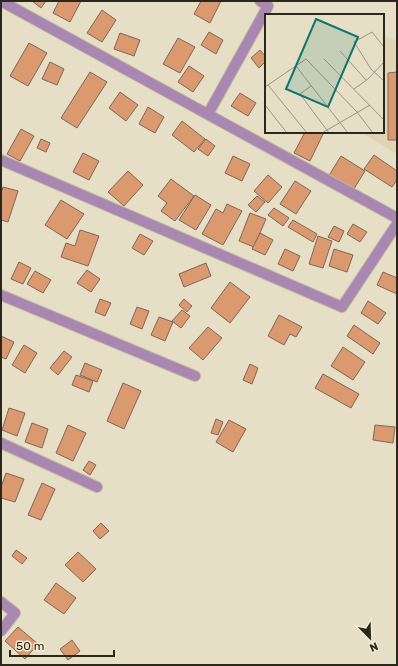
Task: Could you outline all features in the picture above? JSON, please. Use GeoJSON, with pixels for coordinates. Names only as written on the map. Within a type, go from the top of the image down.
{"type":"FeatureCollection","features":[{"type":"Feature","properties":{"kind":"street"},"geometry":{"type":"LineString","coordinates":[[1,1],[397,218]]}},
{"type":"Feature","properties":{"kind":"street"},"geometry":{"type":"LineString","coordinates":[[208,114],[268,6],[260,1]]}},
{"type":"Feature","properties":{"kind":"street"},"geometry":{"type":"LineString","coordinates":[[1,160],[342,307],[397,224]]}},
{"type":"Feature","properties":{"kind":"street"},"geometry":{"type":"LineString","coordinates":[[1,295],[195,376]]}},
{"type":"Feature","properties":{"kind":"street"},"geometry":{"type":"LineString","coordinates":[[1,443],[97,487]]}},
{"type":"Feature","properties":{"kind":"street"},"geometry":{"type":"LineString","coordinates":[[1,602],[15,613],[1,631]]}},
{"type":"Feature","properties":{"kind":"shaded area"},"geometry":{"type":"Polygon","coordinates":[[[384,35],[397,41],[397,154],[362,133],[384,133],[384,35]]]}},
{"type":"Feature","properties":{"kind":"building"},"geometry":{"type":"Polygon","coordinates":[[[32,1],[46,1],[41,8],[32,1]]]}},
{"type":"Feature","properties":{"kind":"building"},"geometry":{"type":"Polygon","coordinates":[[[59,1],[81,1],[70,22],[53,13],[59,1]]]}},
{"type":"Feature","properties":{"kind":"building"},"geometry":{"type":"Polygon","coordinates":[[[201,1],[221,1],[210,23],[194,14],[201,1]]]}},
{"type":"Feature","properties":{"kind":"building"},"geometry":{"type":"Polygon","coordinates":[[[102,10],[116,20],[102,42],[87,33],[102,10]]]}},
{"type":"Feature","properties":{"kind":"building"},"geometry":{"type":"Polygon","coordinates":[[[209,32],[223,40],[216,54],[201,45],[209,32]]]}},
{"type":"Feature","properties":{"kind":"building"},"geometry":{"type":"Polygon","coordinates":[[[120,33],[140,40],[134,56],[114,49],[120,33]]]}},
{"type":"Feature","properties":{"kind":"building"},"geometry":{"type":"Polygon","coordinates":[[[178,38],[195,47],[180,73],[163,64],[178,38]]]}},
{"type":"Feature","properties":{"kind":"building"},"geometry":{"type":"Polygon","coordinates":[[[29,43],[47,53],[28,86],[10,76],[29,43]]]}},
{"type":"Feature","properties":{"kind":"building"},"geometry":{"type":"Polygon","coordinates":[[[260,50],[265,56],[265,62],[259,68],[251,58],[260,50]]]}},
{"type":"Feature","properties":{"kind":"building"},"geometry":{"type":"Polygon","coordinates":[[[50,62],[64,69],[57,85],[42,79],[50,62]]]}},
{"type":"Feature","properties":{"kind":"building"},"geometry":{"type":"Polygon","coordinates":[[[189,66],[204,76],[193,92],[178,82],[189,66]]]}},
{"type":"Feature","properties":{"kind":"building"},"geometry":{"type":"Polygon","coordinates":[[[90,72],[107,82],[77,128],[61,118],[90,72]]]}},
{"type":"Feature","properties":{"kind":"building"},"geometry":{"type":"Polygon","coordinates":[[[397,72],[397,140],[388,140],[388,73],[397,72]]]}},
{"type":"Feature","properties":{"kind":"building"},"geometry":{"type":"Polygon","coordinates":[[[120,92],[138,105],[126,121],[109,108],[120,92]]]}},
{"type":"Feature","properties":{"kind":"building"},"geometry":{"type":"Polygon","coordinates":[[[240,93],[256,103],[248,116],[231,106],[240,93]]]}},
{"type":"Feature","properties":{"kind":"building"},"geometry":{"type":"Polygon","coordinates":[[[148,107],[164,117],[155,133],[139,124],[148,107]]]}},
{"type":"Feature","properties":{"kind":"building"},"geometry":{"type":"Polygon","coordinates":[[[182,121],[205,139],[194,152],[172,135],[182,121]]]}},
{"type":"Feature","properties":{"kind":"building"},"geometry":{"type":"Polygon","coordinates":[[[21,129],[34,136],[20,161],[7,154],[21,129]]]}},
{"type":"Feature","properties":{"kind":"building"},"geometry":{"type":"Polygon","coordinates":[[[304,133],[324,133],[310,161],[294,153],[304,133]]]}},
{"type":"Feature","properties":{"kind":"building"},"geometry":{"type":"Polygon","coordinates":[[[41,139],[50,143],[46,152],[37,148],[41,139]]]}},
{"type":"Feature","properties":{"kind":"building"},"geometry":{"type":"Polygon","coordinates":[[[206,139],[215,146],[208,156],[198,149],[206,139]]]}},
{"type":"Feature","properties":{"kind":"building"},"geometry":{"type":"Polygon","coordinates":[[[83,153],[99,161],[89,180],[73,172],[83,153]]]}},
{"type":"Feature","properties":{"kind":"building"},"geometry":{"type":"Polygon","coordinates":[[[374,155],[397,171],[397,180],[392,187],[364,169],[374,155]]]}},
{"type":"Feature","properties":{"kind":"building"},"geometry":{"type":"Polygon","coordinates":[[[233,156],[250,164],[242,181],[225,173],[233,156]]]}},
{"type":"Feature","properties":{"kind":"building"},"geometry":{"type":"Polygon","coordinates":[[[341,156],[365,171],[352,192],[328,177],[341,156]]]}},
{"type":"Feature","properties":{"kind":"building"},"geometry":{"type":"Polygon","coordinates":[[[128,171],[143,185],[124,206],[108,192],[128,171]]]}},
{"type":"Feature","properties":{"kind":"building"},"geometry":{"type":"Polygon","coordinates":[[[268,175],[282,187],[268,203],[254,191],[268,175]]]}},
{"type":"Feature","properties":{"kind":"building"},"geometry":{"type":"Polygon","coordinates":[[[171,179],[194,196],[175,221],[161,211],[167,203],[158,196],[171,179]]]}},
{"type":"Feature","properties":{"kind":"building"},"geometry":{"type":"Polygon","coordinates":[[[295,181],[311,191],[296,214],[280,204],[295,181]]]}},
{"type":"Feature","properties":{"kind":"building"},"geometry":{"type":"Polygon","coordinates":[[[3,187],[18,191],[8,222],[1,220],[1,193],[3,187]]]}},
{"type":"Feature","properties":{"kind":"building"},"geometry":{"type":"Polygon","coordinates":[[[195,195],[211,205],[196,230],[179,220],[195,195]]]}},
{"type":"Feature","properties":{"kind":"building"},"geometry":{"type":"Polygon","coordinates":[[[257,196],[265,202],[256,212],[248,205],[257,196]]]}},
{"type":"Feature","properties":{"kind":"building"},"geometry":{"type":"Polygon","coordinates":[[[61,200],[84,214],[67,239],[45,225],[61,200]]]}},
{"type":"Feature","properties":{"kind":"building"},"geometry":{"type":"Polygon","coordinates":[[[227,204],[242,211],[223,245],[202,234],[216,209],[223,213],[227,204]]]}},
{"type":"Feature","properties":{"kind":"building"},"geometry":{"type":"Polygon","coordinates":[[[274,208],[289,218],[283,226],[268,215],[274,208]]]}},
{"type":"Feature","properties":{"kind":"building"},"geometry":{"type":"Polygon","coordinates":[[[250,213],[266,219],[254,247],[239,241],[250,213]]]}},
{"type":"Feature","properties":{"kind":"building"},"geometry":{"type":"Polygon","coordinates":[[[293,220],[317,234],[313,242],[288,227],[293,220]]]}},
{"type":"Feature","properties":{"kind":"building"},"geometry":{"type":"Polygon","coordinates":[[[353,224],[367,232],[360,242],[347,234],[353,224]]]}},
{"type":"Feature","properties":{"kind":"building"},"geometry":{"type":"Polygon","coordinates":[[[334,226],[344,231],[339,242],[328,237],[334,226]]]}},
{"type":"Feature","properties":{"kind":"building"},"geometry":{"type":"Polygon","coordinates":[[[80,230],[99,236],[88,266],[61,257],[66,243],[75,246],[80,230]]]}},
{"type":"Feature","properties":{"kind":"building"},"geometry":{"type":"Polygon","coordinates":[[[260,233],[273,240],[265,255],[252,249],[260,233]]]}},
{"type":"Feature","properties":{"kind":"building"},"geometry":{"type":"Polygon","coordinates":[[[140,234],[153,241],[144,255],[132,248],[140,234]]]}},
{"type":"Feature","properties":{"kind":"building"},"geometry":{"type":"Polygon","coordinates":[[[318,236],[332,241],[323,268],[309,264],[318,236]]]}},
{"type":"Feature","properties":{"kind":"building"},"geometry":{"type":"Polygon","coordinates":[[[285,249],[300,256],[293,271],[278,264],[285,249]]]}},
{"type":"Feature","properties":{"kind":"building"},"geometry":{"type":"Polygon","coordinates":[[[334,249],[353,255],[347,272],[329,266],[334,249]]]}},
{"type":"Feature","properties":{"kind":"building"},"geometry":{"type":"Polygon","coordinates":[[[19,262],[31,268],[23,284],[11,279],[19,262]]]}},
{"type":"Feature","properties":{"kind":"building"},"geometry":{"type":"Polygon","coordinates":[[[206,263],[211,276],[184,287],[179,274],[206,263]]]}},
{"type":"Feature","properties":{"kind":"building"},"geometry":{"type":"Polygon","coordinates":[[[87,270],[100,279],[91,292],[77,283],[87,270]]]}},
{"type":"Feature","properties":{"kind":"building"},"geometry":{"type":"Polygon","coordinates":[[[35,271],[51,280],[43,293],[27,284],[35,271]]]}},
{"type":"Feature","properties":{"kind":"building"},"geometry":{"type":"Polygon","coordinates":[[[383,272],[397,278],[397,294],[377,285],[383,272]]]}},
{"type":"Feature","properties":{"kind":"building"},"geometry":{"type":"Polygon","coordinates":[[[230,282],[250,297],[230,323],[211,308],[230,282]]]}},
{"type":"Feature","properties":{"kind":"building"},"geometry":{"type":"Polygon","coordinates":[[[100,299],[111,303],[105,316],[95,312],[100,299]]]}},
{"type":"Feature","properties":{"kind":"building"},"geometry":{"type":"Polygon","coordinates":[[[184,299],[192,306],[187,312],[179,305],[184,299]]]}},
{"type":"Feature","properties":{"kind":"building"},"geometry":{"type":"Polygon","coordinates":[[[368,301],[386,313],[378,324],[361,313],[368,301]]]}},
{"type":"Feature","properties":{"kind":"building"},"geometry":{"type":"Polygon","coordinates":[[[137,307],[149,311],[142,329],[130,324],[137,307]]]}},
{"type":"Feature","properties":{"kind":"building"},"geometry":{"type":"Polygon","coordinates":[[[182,310],[190,316],[181,328],[172,321],[182,310]]]}},
{"type":"Feature","properties":{"kind":"building"},"geometry":{"type":"Polygon","coordinates":[[[279,315],[302,327],[296,337],[290,334],[284,345],[268,336],[279,315]]]}},
{"type":"Feature","properties":{"kind":"building"},"geometry":{"type":"Polygon","coordinates":[[[159,317],[173,322],[165,341],[151,335],[159,317]]]}},
{"type":"Feature","properties":{"kind":"building"},"geometry":{"type":"Polygon","coordinates":[[[354,325],[380,343],[373,354],[347,336],[354,325]]]}},
{"type":"Feature","properties":{"kind":"building"},"geometry":{"type":"Polygon","coordinates":[[[208,327],[222,338],[203,360],[189,348],[208,327]]]}},
{"type":"Feature","properties":{"kind":"building"},"geometry":{"type":"Polygon","coordinates":[[[1,336],[14,342],[6,359],[1,357],[1,336]]]}},
{"type":"Feature","properties":{"kind":"building"},"geometry":{"type":"Polygon","coordinates":[[[24,345],[37,353],[25,373],[12,365],[24,345]]]}},
{"type":"Feature","properties":{"kind":"building"},"geometry":{"type":"Polygon","coordinates":[[[343,347],[365,362],[353,380],[331,366],[343,347]]]}},
{"type":"Feature","properties":{"kind":"building"},"geometry":{"type":"Polygon","coordinates":[[[64,351],[72,357],[58,375],[50,368],[64,351]]]}},
{"type":"Feature","properties":{"kind":"building"},"geometry":{"type":"Polygon","coordinates":[[[85,363],[102,370],[97,382],[80,375],[85,363]]]}},
{"type":"Feature","properties":{"kind":"building"},"geometry":{"type":"Polygon","coordinates":[[[250,364],[258,368],[252,384],[243,380],[250,364]]]}},
{"type":"Feature","properties":{"kind":"building"},"geometry":{"type":"Polygon","coordinates":[[[323,374],[359,394],[351,408],[315,388],[323,374]]]}},
{"type":"Feature","properties":{"kind":"building"},"geometry":{"type":"Polygon","coordinates":[[[76,375],[93,381],[89,392],[72,385],[76,375]]]}},
{"type":"Feature","properties":{"kind":"building"},"geometry":{"type":"Polygon","coordinates":[[[123,383],[141,391],[124,429],[107,421],[123,383]]]}},
{"type":"Feature","properties":{"kind":"building"},"geometry":{"type":"Polygon","coordinates":[[[9,408],[25,413],[17,436],[2,430],[9,408]]]}},
{"type":"Feature","properties":{"kind":"building"},"geometry":{"type":"Polygon","coordinates":[[[216,419],[223,422],[218,435],[211,433],[216,419]]]}},
{"type":"Feature","properties":{"kind":"building"},"geometry":{"type":"Polygon","coordinates":[[[229,420],[246,429],[233,452],[216,442],[229,420]]]}},
{"type":"Feature","properties":{"kind":"building"},"geometry":{"type":"Polygon","coordinates":[[[32,423],[48,429],[42,448],[25,442],[32,423]]]}},
{"type":"Feature","properties":{"kind":"building"},"geometry":{"type":"Polygon","coordinates":[[[68,425],[86,433],[73,461],[56,453],[68,425]]]}},
{"type":"Feature","properties":{"kind":"building"},"geometry":{"type":"Polygon","coordinates":[[[375,425],[395,427],[393,443],[373,440],[375,425]]]}},
{"type":"Feature","properties":{"kind":"building"},"geometry":{"type":"Polygon","coordinates":[[[89,461],[96,465],[90,475],[83,470],[89,461]]]}},
{"type":"Feature","properties":{"kind":"building"},"geometry":{"type":"Polygon","coordinates":[[[6,473],[24,479],[15,502],[1,498],[1,487],[6,473]]]}},
{"type":"Feature","properties":{"kind":"building"},"geometry":{"type":"Polygon","coordinates":[[[42,483],[55,489],[41,520],[28,515],[42,483]]]}},
{"type":"Feature","properties":{"kind":"building"},"geometry":{"type":"Polygon","coordinates":[[[101,523],[109,531],[100,539],[93,531],[101,523]]]}},
{"type":"Feature","properties":{"kind":"building"},"geometry":{"type":"Polygon","coordinates":[[[16,550],[27,558],[22,564],[12,556],[16,550]]]}},
{"type":"Feature","properties":{"kind":"building"},"geometry":{"type":"Polygon","coordinates":[[[78,552],[96,569],[83,582],[65,565],[78,552]]]}},
{"type":"Feature","properties":{"kind":"building"},"geometry":{"type":"Polygon","coordinates":[[[56,583],[76,598],[64,614],[44,600],[56,583]]]}},
{"type":"Feature","properties":{"kind":"building"},"geometry":{"type":"Polygon","coordinates":[[[18,627],[38,644],[25,659],[5,641],[18,627]]]}},
{"type":"Feature","properties":{"kind":"building"},"geometry":{"type":"Polygon","coordinates":[[[72,640],[80,651],[68,660],[60,649],[72,640]]]}}]}
